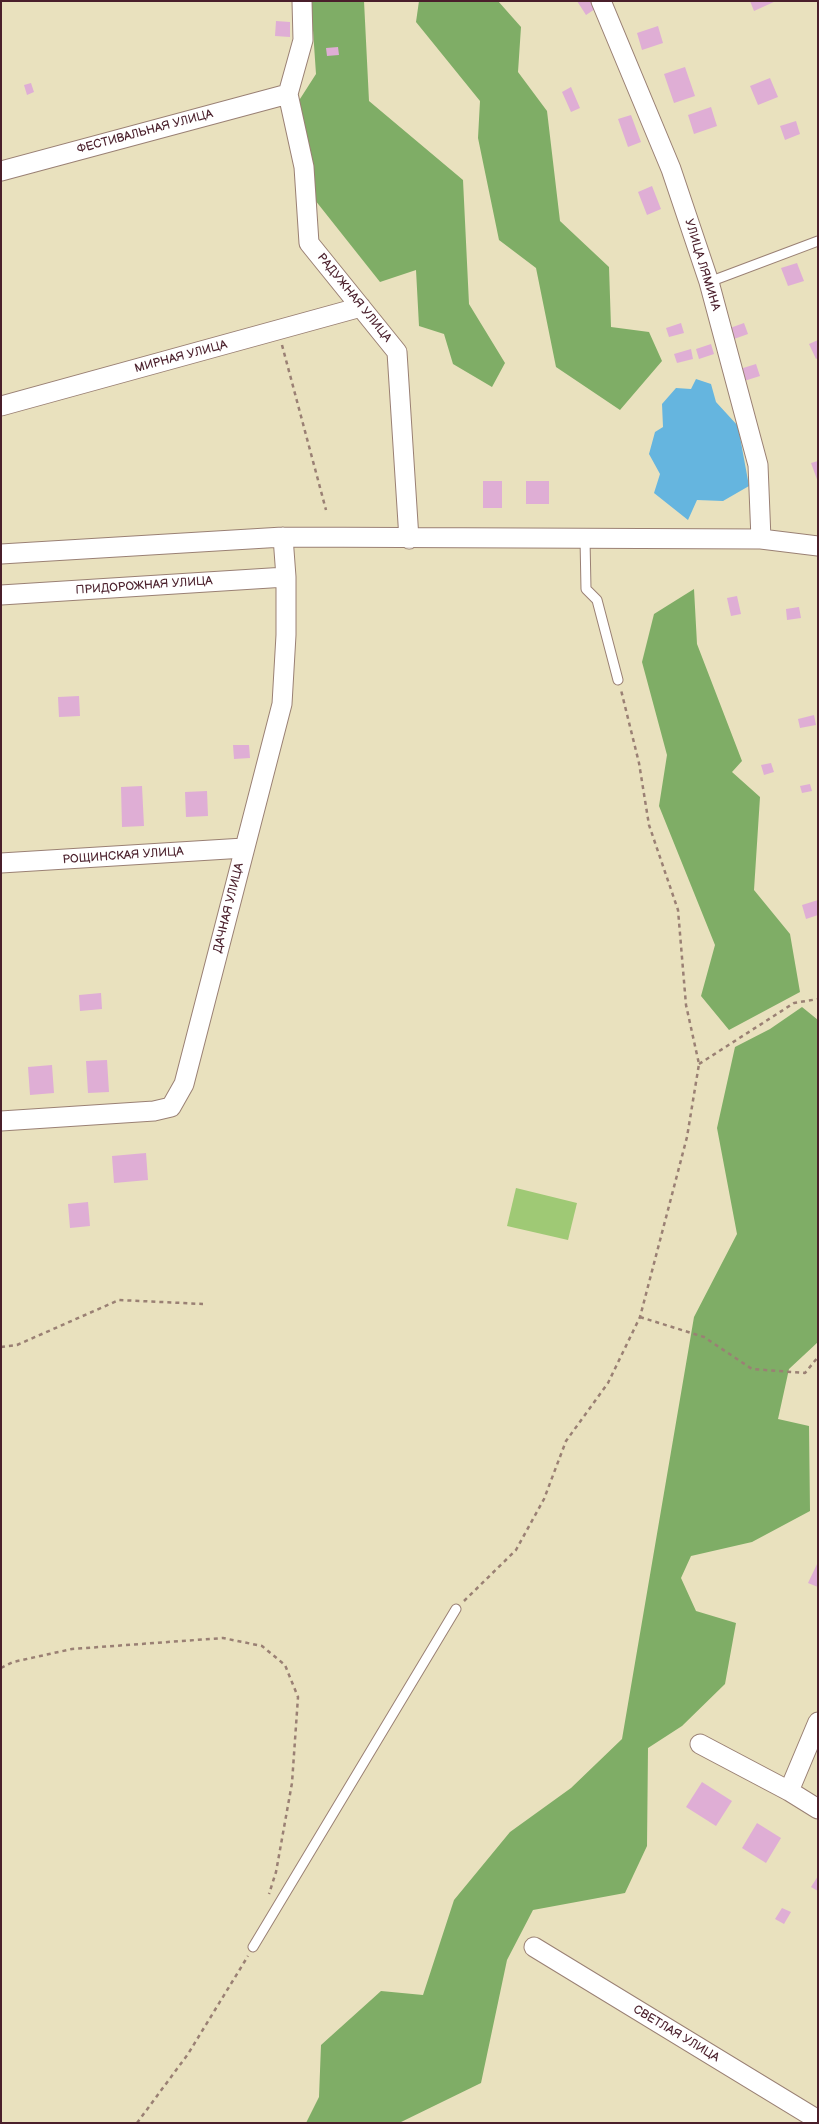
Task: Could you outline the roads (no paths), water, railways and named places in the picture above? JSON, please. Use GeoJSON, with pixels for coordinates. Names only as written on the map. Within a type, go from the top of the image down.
{"type":"FeatureCollection","features":[{"type":"Feature","properties":{"kind":"street","name":"РАДУЖНАЯ УЛИЦА"},"geometry":{"type":"LineString","coordinates":[[302,1],[303,40],[288,94],[304,167],[309,244],[397,352],[409,539]]}},
{"type":"Feature","properties":{"kind":"street","name":"УЛИЦА ЛЯМИНА"},"geometry":{"type":"LineString","coordinates":[[601,1],[671,169],[709,282],[758,465],[762,539]]}},
{"type":"Feature","properties":{"kind":"street","name":"ФЕСТИВАЛЬНАЯ УЛИЦА"},"geometry":{"type":"LineString","coordinates":[[1,171],[288,94]]}},
{"type":"Feature","properties":{"kind":"street","name":"МИРНАЯ УЛИЦА"},"geometry":{"type":"LineString","coordinates":[[1,406],[278,332],[361,307]]}},
{"type":"Feature","properties":{"kind":"street"},"geometry":{"type":"LineString","coordinates":[[1,554],[283,537],[762,539],[818,546]]}},
{"type":"Feature","properties":{"kind":"street","name":"ДАЧНАЯ УЛИЦА"},"geometry":{"type":"LineString","coordinates":[[1,1121],[154,1111],[171,1107],[184,1084],[282,704],[286,577],[283,537]]}},
{"type":"Feature","properties":{"kind":"street","name":"ПРИДОРОЖНАЯ УЛИЦА"},"geometry":{"type":"LineString","coordinates":[[1,595],[286,577]]}},
{"type":"Feature","properties":{"kind":"street","name":"РОЩИНСКАЯ УЛИЦА"},"geometry":{"type":"LineString","coordinates":[[1,863],[244,848]]}},
{"type":"Feature","properties":{"kind":"street"},"geometry":{"type":"LineString","coordinates":[[789,1791],[818,1722]]}},
{"type":"Feature","properties":{"kind":"street"},"geometry":{"type":"LineString","coordinates":[[700,1744],[789,1791],[818,1809]]}},
{"type":"Feature","properties":{"kind":"street","name":"СВЕТЛАЯ УЛИЦА"},"geometry":{"type":"LineString","coordinates":[[534,1947],[818,2120]]}},
{"type":"Feature","properties":{"kind":"lane"},"geometry":{"type":"LineString","coordinates":[[709,282],[818,241]]}},
{"type":"Feature","properties":{"kind":"lane"},"geometry":{"type":"LineString","coordinates":[[585,539],[586,589],[597,600],[618,680]]}},
{"type":"Feature","properties":{"kind":"lane"},"geometry":{"type":"LineString","coordinates":[[253,1947],[456,1610]]}},
{"type":"Feature","properties":{"kind":"water"},"geometry":{"type":"Polygon","coordinates":[[[696,379],[711,384],[716,402],[738,426],[749,486],[723,501],[697,500],[688,520],[654,493],[660,474],[649,454],[655,432],[663,427],[662,404],[676,388],[691,389],[696,379]]]}}]}
